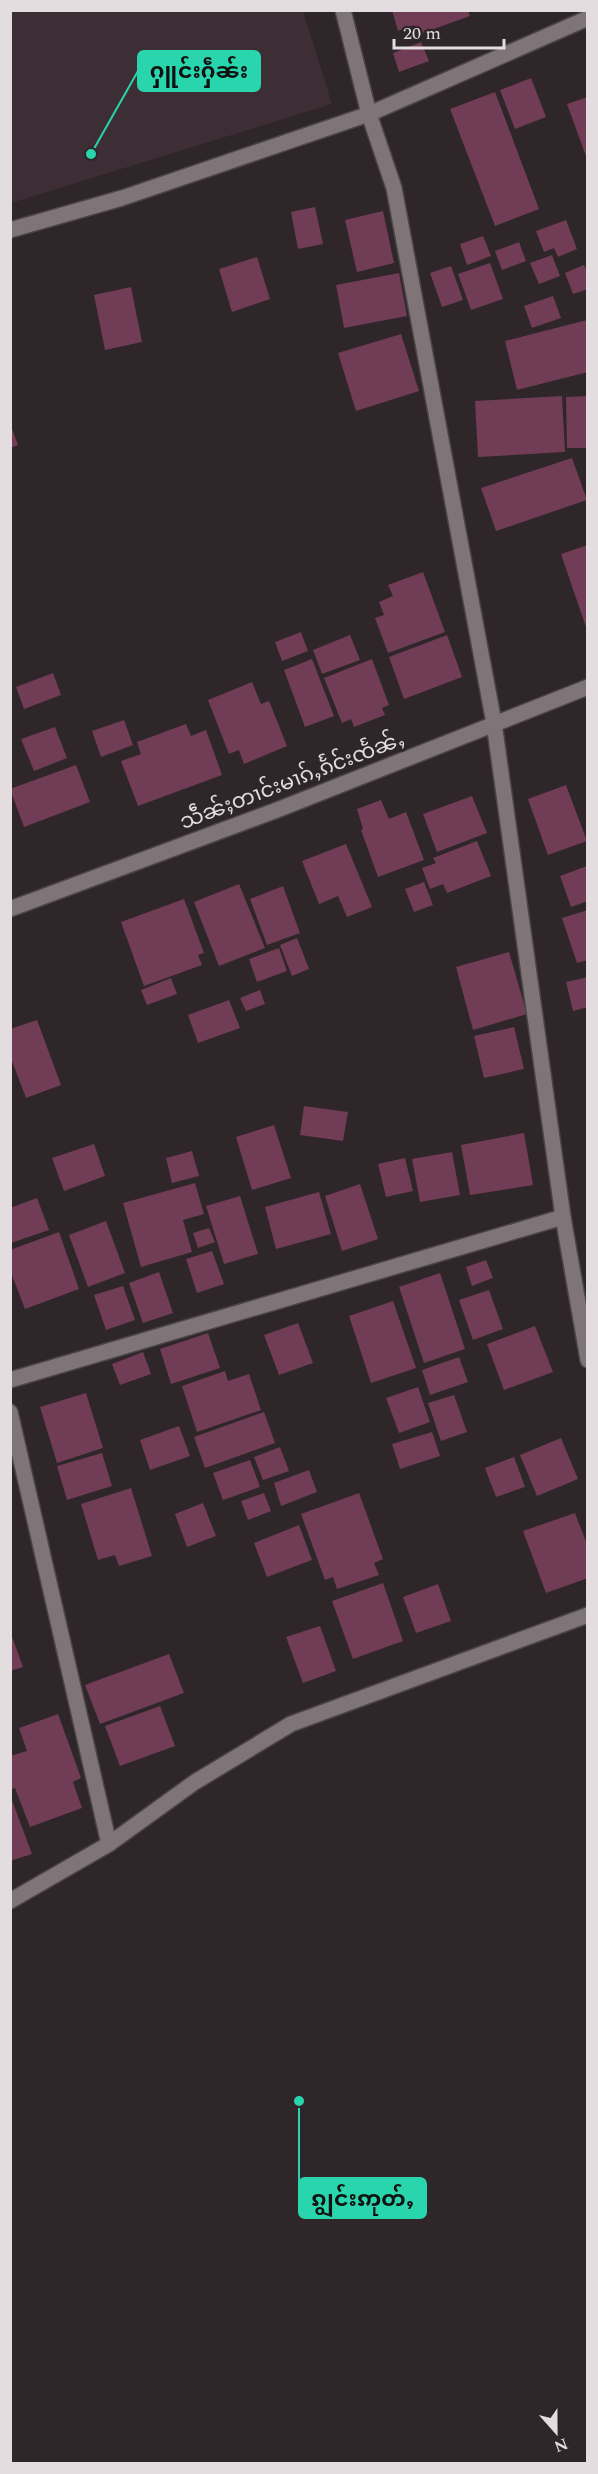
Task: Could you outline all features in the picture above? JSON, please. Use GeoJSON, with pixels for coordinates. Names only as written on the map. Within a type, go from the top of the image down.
{"type":"FeatureCollection","features":[{"type":"Feature","properties":{"kind":"street"},"geometry":{"type":"LineString","coordinates":[[343,10],[369,114],[394,188],[494,723],[563,1217],[588,1360]]}},
{"type":"Feature","properties":{"kind":"street"},"geometry":{"type":"LineString","coordinates":[[10,230],[122,198],[369,114],[588,18]]}},
{"type":"Feature","properties":{"kind":"street","name":"သဵၼ်ႈတၢင်းမၢၵ်ႇၵႅင်းၸႅၼ်ႇ"},"geometry":{"type":"LineString","coordinates":[[10,909],[277,810],[588,687]]}},
{"type":"Feature","properties":{"kind":"street"},"geometry":{"type":"LineString","coordinates":[[10,1380],[563,1217]]}},
{"type":"Feature","properties":{"kind":"street"},"geometry":{"type":"LineString","coordinates":[[10,1412],[109,1844]]}},
{"type":"Feature","properties":{"kind":"street"},"geometry":{"type":"LineString","coordinates":[[10,1901],[109,1844],[195,1782],[291,1724],[588,1615]]}},
{"type":"Feature","properties":{"kind":"shaded area"},"geometry":{"type":"Polygon","coordinates":[[[11,10],[303,11],[332,104],[11,203],[11,10]]]}},
{"type":"Feature","properties":{"kind":"building"},"geometry":{"type":"Polygon","coordinates":[[[392,10],[468,10],[470,16],[417,35],[414,25],[398,31],[392,10]]]}},
{"type":"Feature","properties":{"kind":"building"},"geometry":{"type":"Polygon","coordinates":[[[421,42],[429,61],[399,72],[393,53],[421,42]]]}},
{"type":"Feature","properties":{"kind":"building"},"geometry":{"type":"Polygon","coordinates":[[[531,78],[546,117],[515,129],[500,90],[531,78]]]}},
{"type":"Feature","properties":{"kind":"building"},"geometry":{"type":"Polygon","coordinates":[[[495,92],[539,209],[495,226],[450,109],[495,92]]]}},
{"type":"Feature","properties":{"kind":"building"},"geometry":{"type":"Polygon","coordinates":[[[588,97],[588,159],[587,159],[567,104],[588,97]]]}},
{"type":"Feature","properties":{"kind":"building"},"geometry":{"type":"Polygon","coordinates":[[[315,207],[323,244],[298,249],[291,212],[315,207]]]}},
{"type":"Feature","properties":{"kind":"building"},"geometry":{"type":"Polygon","coordinates":[[[383,211],[394,263],[357,272],[345,220],[383,211]]]}},
{"type":"Feature","properties":{"kind":"building"},"geometry":{"type":"Polygon","coordinates":[[[566,220],[577,249],[558,257],[554,248],[544,252],[536,231],[566,220]]]}},
{"type":"Feature","properties":{"kind":"building"},"geometry":{"type":"Polygon","coordinates":[[[483,236],[491,256],[467,265],[460,244],[483,236]]]}},
{"type":"Feature","properties":{"kind":"building"},"geometry":{"type":"Polygon","coordinates":[[[519,242],[526,261],[502,270],[495,251],[519,242]]]}},
{"type":"Feature","properties":{"kind":"building"},"geometry":{"type":"Polygon","coordinates":[[[552,255],[560,276],[539,284],[530,263],[552,255]]]}},
{"type":"Feature","properties":{"kind":"building"},"geometry":{"type":"Polygon","coordinates":[[[257,257],[270,299],[232,312],[219,269],[257,257]]]}},
{"type":"Feature","properties":{"kind":"building"},"geometry":{"type":"Polygon","coordinates":[[[490,263],[503,299],[471,310],[458,274],[490,263]]]}},
{"type":"Feature","properties":{"kind":"building"},"geometry":{"type":"Polygon","coordinates":[[[584,265],[588,274],[588,289],[573,294],[565,273],[584,265]]]}},
{"type":"Feature","properties":{"kind":"building"},"geometry":{"type":"Polygon","coordinates":[[[451,266],[463,300],[442,307],[430,273],[451,266]]]}},
{"type":"Feature","properties":{"kind":"building"},"geometry":{"type":"Polygon","coordinates":[[[399,273],[407,316],[344,328],[336,285],[399,273]]]}},
{"type":"Feature","properties":{"kind":"building"},"geometry":{"type":"Polygon","coordinates":[[[131,287],[142,342],[105,350],[94,295],[131,287]]]}},
{"type":"Feature","properties":{"kind":"building"},"geometry":{"type":"Polygon","coordinates":[[[553,296],[561,318],[532,328],[524,306],[553,296]]]}},
{"type":"Feature","properties":{"kind":"building"},"geometry":{"type":"Polygon","coordinates":[[[587,320],[588,372],[517,390],[505,341],[587,320]]]}},
{"type":"Feature","properties":{"kind":"building"},"geometry":{"type":"Polygon","coordinates":[[[401,334],[419,391],[356,411],[338,353],[401,334]]]}},
{"type":"Feature","properties":{"kind":"building"},"geometry":{"type":"Polygon","coordinates":[[[562,396],[565,452],[478,457],[475,401],[562,396]]]}},
{"type":"Feature","properties":{"kind":"building"},"geometry":{"type":"Polygon","coordinates":[[[588,396],[588,448],[567,448],[566,397],[588,396]]]}},
{"type":"Feature","properties":{"kind":"building"},"geometry":{"type":"Polygon","coordinates":[[[10,423],[18,445],[10,448],[10,423]]]}},
{"type":"Feature","properties":{"kind":"building"},"geometry":{"type":"Polygon","coordinates":[[[572,458],[587,500],[496,531],[481,488],[572,458]]]}},
{"type":"Feature","properties":{"kind":"building"},"geometry":{"type":"Polygon","coordinates":[[[588,545],[588,630],[587,630],[561,554],[588,545]]]}},
{"type":"Feature","properties":{"kind":"building"},"geometry":{"type":"Polygon","coordinates":[[[423,572],[445,632],[388,653],[375,618],[384,615],[379,602],[393,596],[388,585],[423,572]]]}},
{"type":"Feature","properties":{"kind":"building"},"geometry":{"type":"Polygon","coordinates":[[[301,632],[308,651],[282,661],[275,642],[301,632]]]}},
{"type":"Feature","properties":{"kind":"building"},"geometry":{"type":"Polygon","coordinates":[[[350,635],[360,660],[322,674],[313,650],[350,635]]]}},
{"type":"Feature","properties":{"kind":"building"},"geometry":{"type":"Polygon","coordinates":[[[447,635],[462,677],[404,699],[389,657],[447,635]]]}},
{"type":"Feature","properties":{"kind":"building"},"geometry":{"type":"Polygon","coordinates":[[[312,659],[334,716],[305,727],[284,670],[312,659]]]}},
{"type":"Feature","properties":{"kind":"building"},"geometry":{"type":"Polygon","coordinates":[[[372,659],[389,705],[382,708],[385,715],[354,727],[351,719],[342,723],[324,678],[372,659]]]}},
{"type":"Feature","properties":{"kind":"building"},"geometry":{"type":"Polygon","coordinates":[[[53,673],[61,695],[24,709],[16,687],[53,673]]]}},
{"type":"Feature","properties":{"kind":"building"},"geometry":{"type":"Polygon","coordinates":[[[252,682],[261,704],[269,701],[287,746],[244,764],[239,750],[229,754],[208,700],[252,682]]]}},
{"type":"Feature","properties":{"kind":"building"},"geometry":{"type":"Polygon","coordinates":[[[124,720],[133,745],[101,757],[92,731],[124,720]]]}},
{"type":"Feature","properties":{"kind":"building"},"geometry":{"type":"Polygon","coordinates":[[[186,724],[191,736],[206,730],[222,775],[138,806],[121,761],[141,754],[137,742],[186,724]]]}},
{"type":"Feature","properties":{"kind":"building"},"geometry":{"type":"Polygon","coordinates":[[[55,727],[67,758],[34,771],[21,739],[55,727]]]}},
{"type":"Feature","properties":{"kind":"building"},"geometry":{"type":"Polygon","coordinates":[[[76,765],[90,802],[24,827],[10,789],[76,765]]]}},
{"type":"Feature","properties":{"kind":"building"},"geometry":{"type":"Polygon","coordinates":[[[566,785],[587,841],[548,855],[528,799],[566,785]]]}},
{"type":"Feature","properties":{"kind":"building"},"geometry":{"type":"Polygon","coordinates":[[[472,796],[487,833],[437,852],[423,814],[472,796]]]}},
{"type":"Feature","properties":{"kind":"building"},"geometry":{"type":"Polygon","coordinates":[[[381,800],[389,819],[406,812],[424,860],[378,877],[361,830],[363,829],[357,809],[381,800]]]}},
{"type":"Feature","properties":{"kind":"building"},"geometry":{"type":"Polygon","coordinates":[[[477,841],[491,876],[447,893],[443,884],[430,889],[422,868],[436,863],[433,858],[477,841]]]}},
{"type":"Feature","properties":{"kind":"building"},"geometry":{"type":"Polygon","coordinates":[[[346,844],[372,907],[347,917],[338,896],[319,904],[302,861],[346,844]]]}},
{"type":"Feature","properties":{"kind":"building"},"geometry":{"type":"Polygon","coordinates":[[[587,866],[588,901],[571,907],[560,876],[587,866]]]}},
{"type":"Feature","properties":{"kind":"building"},"geometry":{"type":"Polygon","coordinates":[[[424,882],[433,905],[414,912],[405,889],[424,882]]]}},
{"type":"Feature","properties":{"kind":"building"},"geometry":{"type":"Polygon","coordinates":[[[239,884],[265,948],[219,966],[194,902],[239,884]]]}},
{"type":"Feature","properties":{"kind":"building"},"geometry":{"type":"Polygon","coordinates":[[[283,886],[300,933],[267,945],[250,899],[283,886]]]}},
{"type":"Feature","properties":{"kind":"building"},"geometry":{"type":"Polygon","coordinates":[[[184,899],[204,953],[198,955],[202,965],[144,986],[121,922],[184,899]]]}},
{"type":"Feature","properties":{"kind":"building"},"geometry":{"type":"Polygon","coordinates":[[[588,910],[588,960],[577,963],[562,918],[588,910]]]}},
{"type":"Feature","properties":{"kind":"building"},"geometry":{"type":"Polygon","coordinates":[[[297,938],[309,969],[292,976],[280,945],[297,938]]]}},
{"type":"Feature","properties":{"kind":"building"},"geometry":{"type":"Polygon","coordinates":[[[279,948],[287,971],[257,982],[249,959],[279,948]]]}},
{"type":"Feature","properties":{"kind":"building"},"geometry":{"type":"Polygon","coordinates":[[[509,952],[527,1014],[473,1030],[456,967],[509,952]]]}},
{"type":"Feature","properties":{"kind":"building"},"geometry":{"type":"Polygon","coordinates":[[[588,977],[588,1007],[573,1011],[566,982],[588,977]]]}},
{"type":"Feature","properties":{"kind":"building"},"geometry":{"type":"Polygon","coordinates":[[[171,978],[177,994],[147,1005],[141,990],[171,978]]]}},
{"type":"Feature","properties":{"kind":"building"},"geometry":{"type":"Polygon","coordinates":[[[260,990],[265,1004],[246,1011],[240,998],[260,990]]]}},
{"type":"Feature","properties":{"kind":"building"},"geometry":{"type":"Polygon","coordinates":[[[229,1000],[240,1028],[198,1043],[188,1015],[229,1000]]]}},
{"type":"Feature","properties":{"kind":"building"},"geometry":{"type":"Polygon","coordinates":[[[37,1020],[61,1085],[26,1098],[10,1056],[10,1029],[37,1020]]]}},
{"type":"Feature","properties":{"kind":"building"},"geometry":{"type":"Polygon","coordinates":[[[514,1027],[524,1069],[484,1078],[474,1036],[514,1027]]]}},
{"type":"Feature","properties":{"kind":"building"},"geometry":{"type":"Polygon","coordinates":[[[304,1106],[348,1112],[343,1141],[300,1135],[304,1106]]]}},
{"type":"Feature","properties":{"kind":"building"},"geometry":{"type":"Polygon","coordinates":[[[274,1125],[291,1178],[252,1190],[236,1137],[274,1125]]]}},
{"type":"Feature","properties":{"kind":"building"},"geometry":{"type":"Polygon","coordinates":[[[524,1133],[533,1185],[470,1195],[461,1145],[524,1133]]]}},
{"type":"Feature","properties":{"kind":"building"},"geometry":{"type":"Polygon","coordinates":[[[94,1144],[105,1176],[64,1191],[52,1158],[94,1144]]]}},
{"type":"Feature","properties":{"kind":"building"},"geometry":{"type":"Polygon","coordinates":[[[192,1151],[199,1176],[172,1183],[166,1158],[192,1151]]]}},
{"type":"Feature","properties":{"kind":"building"},"geometry":{"type":"Polygon","coordinates":[[[452,1152],[460,1195],[420,1202],[412,1159],[452,1152]]]}},
{"type":"Feature","properties":{"kind":"building"},"geometry":{"type":"Polygon","coordinates":[[[405,1158],[413,1191],[386,1197],[378,1164],[405,1158]]]}},
{"type":"Feature","properties":{"kind":"building"},"geometry":{"type":"Polygon","coordinates":[[[195,1183],[204,1214],[183,1220],[192,1252],[141,1267],[123,1203],[195,1183]]]}},
{"type":"Feature","properties":{"kind":"building"},"geometry":{"type":"Polygon","coordinates":[[[360,1184],[378,1239],[342,1251],[325,1196],[360,1184]]]}},
{"type":"Feature","properties":{"kind":"building"},"geometry":{"type":"Polygon","coordinates":[[[319,1192],[331,1234],[276,1249],[265,1207],[319,1192]]]}},
{"type":"Feature","properties":{"kind":"building"},"geometry":{"type":"Polygon","coordinates":[[[240,1196],[258,1254],[224,1264],[206,1206],[240,1196]]]}},
{"type":"Feature","properties":{"kind":"building"},"geometry":{"type":"Polygon","coordinates":[[[37,1198],[49,1230],[11,1243],[10,1208],[37,1198]]]}},
{"type":"Feature","properties":{"kind":"building"},"geometry":{"type":"Polygon","coordinates":[[[106,1221],[125,1273],[88,1287],[69,1235],[106,1221]]]}},
{"type":"Feature","properties":{"kind":"building"},"geometry":{"type":"Polygon","coordinates":[[[209,1228],[215,1242],[198,1248],[193,1233],[209,1228]]]}},
{"type":"Feature","properties":{"kind":"building"},"geometry":{"type":"Polygon","coordinates":[[[59,1232],[79,1289],[25,1309],[10,1270],[10,1250],[59,1232]]]}},
{"type":"Feature","properties":{"kind":"building"},"geometry":{"type":"Polygon","coordinates":[[[212,1251],[224,1284],[197,1293],[186,1259],[212,1251]]]}},
{"type":"Feature","properties":{"kind":"building"},"geometry":{"type":"Polygon","coordinates":[[[486,1260],[493,1278],[472,1286],[466,1267],[486,1260]]]}},
{"type":"Feature","properties":{"kind":"building"},"geometry":{"type":"Polygon","coordinates":[[[159,1272],[173,1313],[143,1323],[129,1283],[159,1272]]]}},
{"type":"Feature","properties":{"kind":"building"},"geometry":{"type":"Polygon","coordinates":[[[440,1273],[465,1349],[424,1363],[399,1287],[440,1273]]]}},
{"type":"Feature","properties":{"kind":"building"},"geometry":{"type":"Polygon","coordinates":[[[123,1286],[135,1320],[106,1330],[94,1295],[123,1286]]]}},
{"type":"Feature","properties":{"kind":"building"},"geometry":{"type":"Polygon","coordinates":[[[489,1290],[503,1329],[473,1340],[459,1300],[489,1290]]]}},
{"type":"Feature","properties":{"kind":"building"},"geometry":{"type":"Polygon","coordinates":[[[393,1301],[416,1368],[371,1383],[349,1316],[393,1301]]]}},
{"type":"Feature","properties":{"kind":"building"},"geometry":{"type":"Polygon","coordinates":[[[298,1323],[313,1363],[279,1375],[264,1335],[298,1323]]]}},
{"type":"Feature","properties":{"kind":"building"},"geometry":{"type":"Polygon","coordinates":[[[535,1326],[553,1372],[504,1390],[487,1344],[535,1326]]]}},
{"type":"Feature","properties":{"kind":"building"},"geometry":{"type":"Polygon","coordinates":[[[208,1333],[220,1368],[171,1384],[160,1349],[208,1333]]]}},
{"type":"Feature","properties":{"kind":"building"},"geometry":{"type":"Polygon","coordinates":[[[143,1352],[151,1374],[120,1385],[112,1364],[143,1352]]]}},
{"type":"Feature","properties":{"kind":"building"},"geometry":{"type":"Polygon","coordinates":[[[459,1357],[468,1382],[430,1395],[422,1370],[459,1357]]]}},
{"type":"Feature","properties":{"kind":"building"},"geometry":{"type":"Polygon","coordinates":[[[225,1371],[228,1381],[249,1374],[261,1410],[197,1432],[182,1386],[225,1371]]]}},
{"type":"Feature","properties":{"kind":"building"},"geometry":{"type":"Polygon","coordinates":[[[418,1387],[430,1422],[399,1433],[386,1398],[418,1387]]]}},
{"type":"Feature","properties":{"kind":"building"},"geometry":{"type":"Polygon","coordinates":[[[86,1393],[103,1448],[57,1463],[40,1407],[86,1393]]]}},
{"type":"Feature","properties":{"kind":"building"},"geometry":{"type":"Polygon","coordinates":[[[454,1395],[467,1432],[441,1441],[428,1403],[454,1395]]]}},
{"type":"Feature","properties":{"kind":"building"},"geometry":{"type":"Polygon","coordinates":[[[264,1412],[275,1443],[205,1468],[194,1437],[264,1412]]]}},
{"type":"Feature","properties":{"kind":"building"},"geometry":{"type":"Polygon","coordinates":[[[179,1426],[190,1456],[150,1470],[140,1440],[179,1426]]]}},
{"type":"Feature","properties":{"kind":"building"},"geometry":{"type":"Polygon","coordinates":[[[432,1432],[440,1456],[400,1469],[392,1444],[432,1432]]]}},
{"type":"Feature","properties":{"kind":"building"},"geometry":{"type":"Polygon","coordinates":[[[561,1438],[578,1479],[537,1496],[520,1455],[561,1438]]]}},
{"type":"Feature","properties":{"kind":"building"},"geometry":{"type":"Polygon","coordinates":[[[280,1447],[289,1471],[263,1480],[254,1457],[280,1447]]]}},
{"type":"Feature","properties":{"kind":"building"},"geometry":{"type":"Polygon","coordinates":[[[102,1453],[112,1486],[67,1500],[57,1466],[102,1453]]]}},
{"type":"Feature","properties":{"kind":"building"},"geometry":{"type":"Polygon","coordinates":[[[514,1457],[525,1487],[496,1497],[485,1468],[514,1457]]]}},
{"type":"Feature","properties":{"kind":"building"},"geometry":{"type":"Polygon","coordinates":[[[250,1460],[260,1487],[223,1500],[213,1473],[250,1460]]]}},
{"type":"Feature","properties":{"kind":"building"},"geometry":{"type":"Polygon","coordinates":[[[309,1470],[317,1492],[281,1506],[274,1483],[309,1470]]]}},
{"type":"Feature","properties":{"kind":"building"},"geometry":{"type":"Polygon","coordinates":[[[131,1488],[152,1556],[119,1566],[115,1555],[98,1560],[81,1504],[131,1488]]]}},
{"type":"Feature","properties":{"kind":"building"},"geometry":{"type":"Polygon","coordinates":[[[264,1493],[271,1511],[248,1520],[241,1501],[264,1493]]]}},
{"type":"Feature","properties":{"kind":"building"},"geometry":{"type":"Polygon","coordinates":[[[359,1493],[383,1559],[374,1563],[379,1575],[337,1589],[333,1577],[325,1580],[301,1514],[359,1493]]]}},
{"type":"Feature","properties":{"kind":"building"},"geometry":{"type":"Polygon","coordinates":[[[203,1503],[216,1536],[187,1547],[175,1514],[203,1503]]]}},
{"type":"Feature","properties":{"kind":"building"},"geometry":{"type":"Polygon","coordinates":[[[575,1513],[588,1547],[588,1578],[546,1593],[523,1531],[575,1513]]]}},
{"type":"Feature","properties":{"kind":"building"},"geometry":{"type":"Polygon","coordinates":[[[299,1525],[312,1560],[267,1577],[254,1543],[299,1525]]]}},
{"type":"Feature","properties":{"kind":"building"},"geometry":{"type":"Polygon","coordinates":[[[383,1583],[403,1641],[353,1659],[332,1601],[383,1583]]]}},
{"type":"Feature","properties":{"kind":"building"},"geometry":{"type":"Polygon","coordinates":[[[438,1584],[451,1621],[416,1633],[403,1597],[438,1584]]]}},
{"type":"Feature","properties":{"kind":"building"},"geometry":{"type":"Polygon","coordinates":[[[320,1626],[336,1671],[303,1683],[286,1637],[320,1626]]]}},
{"type":"Feature","properties":{"kind":"building"},"geometry":{"type":"Polygon","coordinates":[[[10,1631],[23,1667],[10,1671],[10,1631]]]}},
{"type":"Feature","properties":{"kind":"building"},"geometry":{"type":"Polygon","coordinates":[[[169,1654],[184,1693],[100,1724],[85,1685],[169,1654]]]}},
{"type":"Feature","properties":{"kind":"building"},"geometry":{"type":"Polygon","coordinates":[[[160,1706],[175,1746],[120,1766],[105,1726],[160,1706]]]}},
{"type":"Feature","properties":{"kind":"building"},"geometry":{"type":"Polygon","coordinates":[[[58,1714],[81,1778],[73,1782],[82,1808],[30,1827],[15,1788],[10,1790],[10,1756],[27,1751],[19,1728],[58,1714]]]}},
{"type":"Feature","properties":{"kind":"building"},"geometry":{"type":"Polygon","coordinates":[[[10,1795],[32,1854],[10,1861],[10,1795]]]}},
{"type":"Feature","properties":{"kind":"place","name":"ႁူင်းႁဵၼ်း"},"geometry":{"type":"Point","coordinates":[91,154]}},
{"type":"Feature","properties":{"kind":"place","name":"ၵျွင်းဢုတ်ႇ"},"geometry":{"type":"Point","coordinates":[299,2101]}}]}
